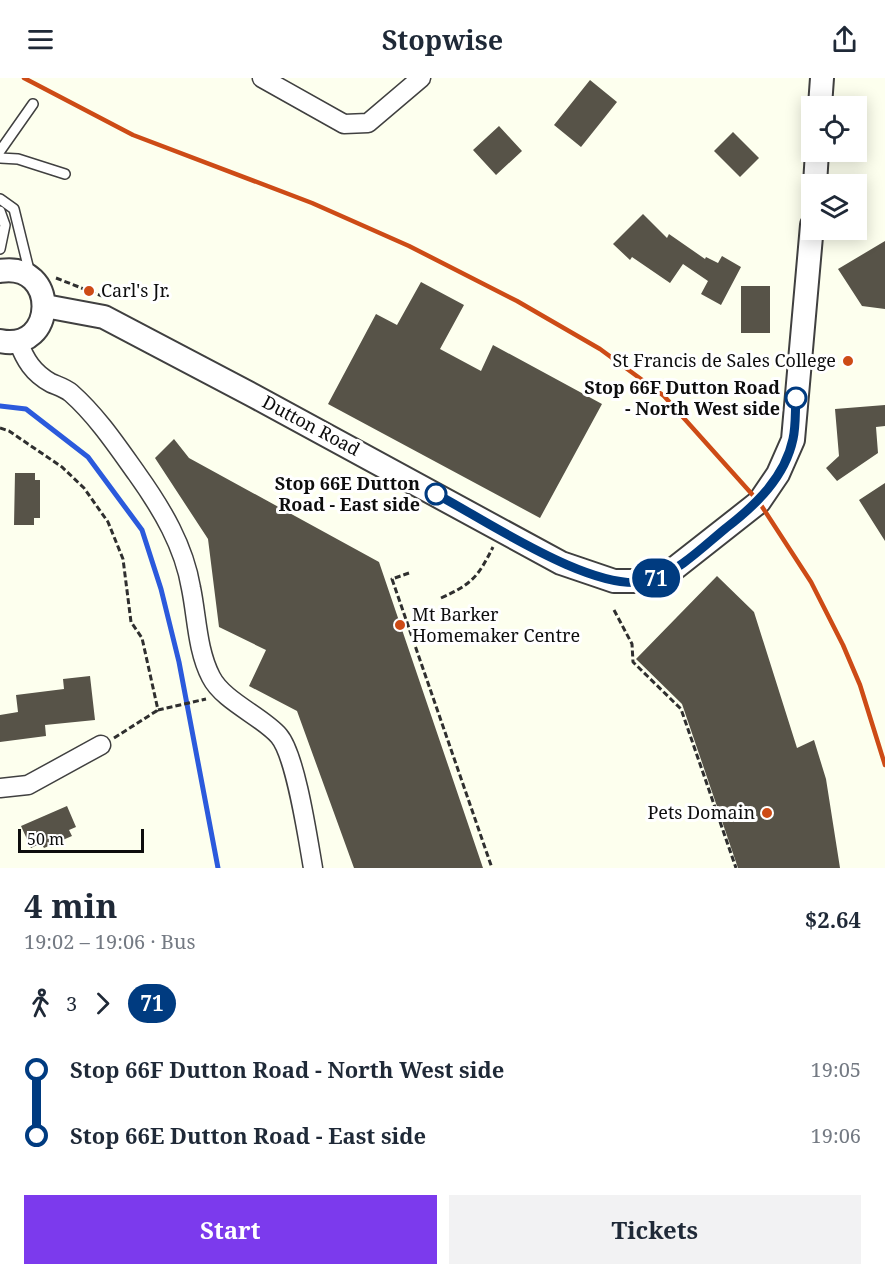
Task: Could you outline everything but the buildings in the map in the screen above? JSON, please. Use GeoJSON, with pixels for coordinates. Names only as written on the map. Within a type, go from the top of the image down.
{"type":"FeatureCollection","features":[{"type":"Feature","properties":{"kind":"street"},"geometry":{"type":"LineString","coordinates":[[262,78],[344,124],[368,123],[421,78]]}},
{"type":"Feature","properties":{"kind":"street"},"geometry":{"type":"LineString","coordinates":[[821,96],[822,78]]}},
{"type":"Feature","properties":{"kind":"street","name":"Dutton Road"},"geometry":{"type":"LineString","coordinates":[[45,306],[104,317],[264,401],[561,563],[614,581],[651,581],[675,568],[759,502],[778,474],[793,440],[811,240]]}},
{"type":"Feature","properties":{"kind":"street"},"geometry":{"type":"LineString","coordinates":[[0,272],[15,271],[41,275],[41,291],[45,306],[39,326],[30,336],[9,341],[33,370],[69,391],[96,419],[139,476],[169,524],[182,554],[191,587],[197,633],[211,678],[242,709],[279,736],[285,746],[302,806],[314,868]]}},
{"type":"Feature","properties":{"kind":"street"},"geometry":{"type":"LineString","coordinates":[[0,788],[28,785],[101,745]]}},
{"type":"Feature","properties":{"kind":"lane"},"geometry":{"type":"LineString","coordinates":[[0,151],[33,104]]}},
{"type":"Feature","properties":{"kind":"lane"},"geometry":{"type":"LineString","coordinates":[[0,158],[18,159],[65,174]]}},
{"type":"Feature","properties":{"kind":"lane"},"geometry":{"type":"LineString","coordinates":[[0,199],[14,209],[22,250],[41,275]]}},
{"type":"Feature","properties":{"kind":"lane"},"geometry":{"type":"LineString","coordinates":[[0,211],[5,225],[0,249]]}},
{"type":"Feature","properties":{"kind":"lane"},"geometry":{"type":"LineString","coordinates":[[0,237],[1,242]]}},
{"type":"Feature","properties":{"kind":"path"},"geometry":{"type":"LineString","coordinates":[[41,275],[60,282],[86,287],[104,297]]}},
{"type":"Feature","properties":{"kind":"path"},"geometry":{"type":"LineString","coordinates":[[0,428],[9,431],[62,467],[84,488],[108,522],[123,559],[131,622],[142,638],[158,710]]}},
{"type":"Feature","properties":{"kind":"path"},"geometry":{"type":"LineString","coordinates":[[441,598],[464,588],[478,576],[493,547]]}},
{"type":"Feature","properties":{"kind":"path"},"geometry":{"type":"LineString","coordinates":[[409,573],[392,579],[492,868]]}},
{"type":"Feature","properties":{"kind":"path"},"geometry":{"type":"LineString","coordinates":[[614,610],[632,644],[633,662],[681,709],[736,868]]}},
{"type":"Feature","properties":{"kind":"path"},"geometry":{"type":"LineString","coordinates":[[101,745],[158,710],[198,703],[209,698]]}},
{"type":"Feature","properties":{"kind":"waterway"},"geometry":{"type":"LineString","coordinates":[[0,406],[26,409],[88,457],[142,530],[161,589],[179,662],[218,868]]}},
{"type":"Feature","properties":{"kind":"railway"},"geometry":{"type":"LineString","coordinates":[[24,78],[133,135],[312,203],[409,246],[517,301],[600,349],[664,396],[759,502],[811,582],[843,645],[860,685],[885,765]]}},
{"type":"Feature","properties":{"kind":"bus line","name":"71"},"geometry":{"type":"LineString","coordinates":[[436,494],[561,563],[614,581],[651,581],[675,568],[759,502],[778,474],[793,440],[796,398]]}},
{"type":"Feature","properties":{"kind":"place","name":"Carl's Jr."},"geometry":{"type":"Point","coordinates":[89,291]}},
{"type":"Feature","properties":{"kind":"place","name":"St Francis de Sales College"},"geometry":{"type":"Point","coordinates":[848,361]}},
{"type":"Feature","properties":{"kind":"place","name":"Stop 66F Dutton Road - North West side"},"geometry":{"type":"Point","coordinates":[796,398]}},
{"type":"Feature","properties":{"kind":"place","name":"Stop 66E Dutton Road - East side"},"geometry":{"type":"Point","coordinates":[436,494]}},
{"type":"Feature","properties":{"kind":"place","name":"Mt Barker Homemaker Centre"},"geometry":{"type":"Point","coordinates":[400,625]}},
{"type":"Feature","properties":{"kind":"place","name":"Pets Domain"},"geometry":{"type":"Point","coordinates":[767,813]}}]}
